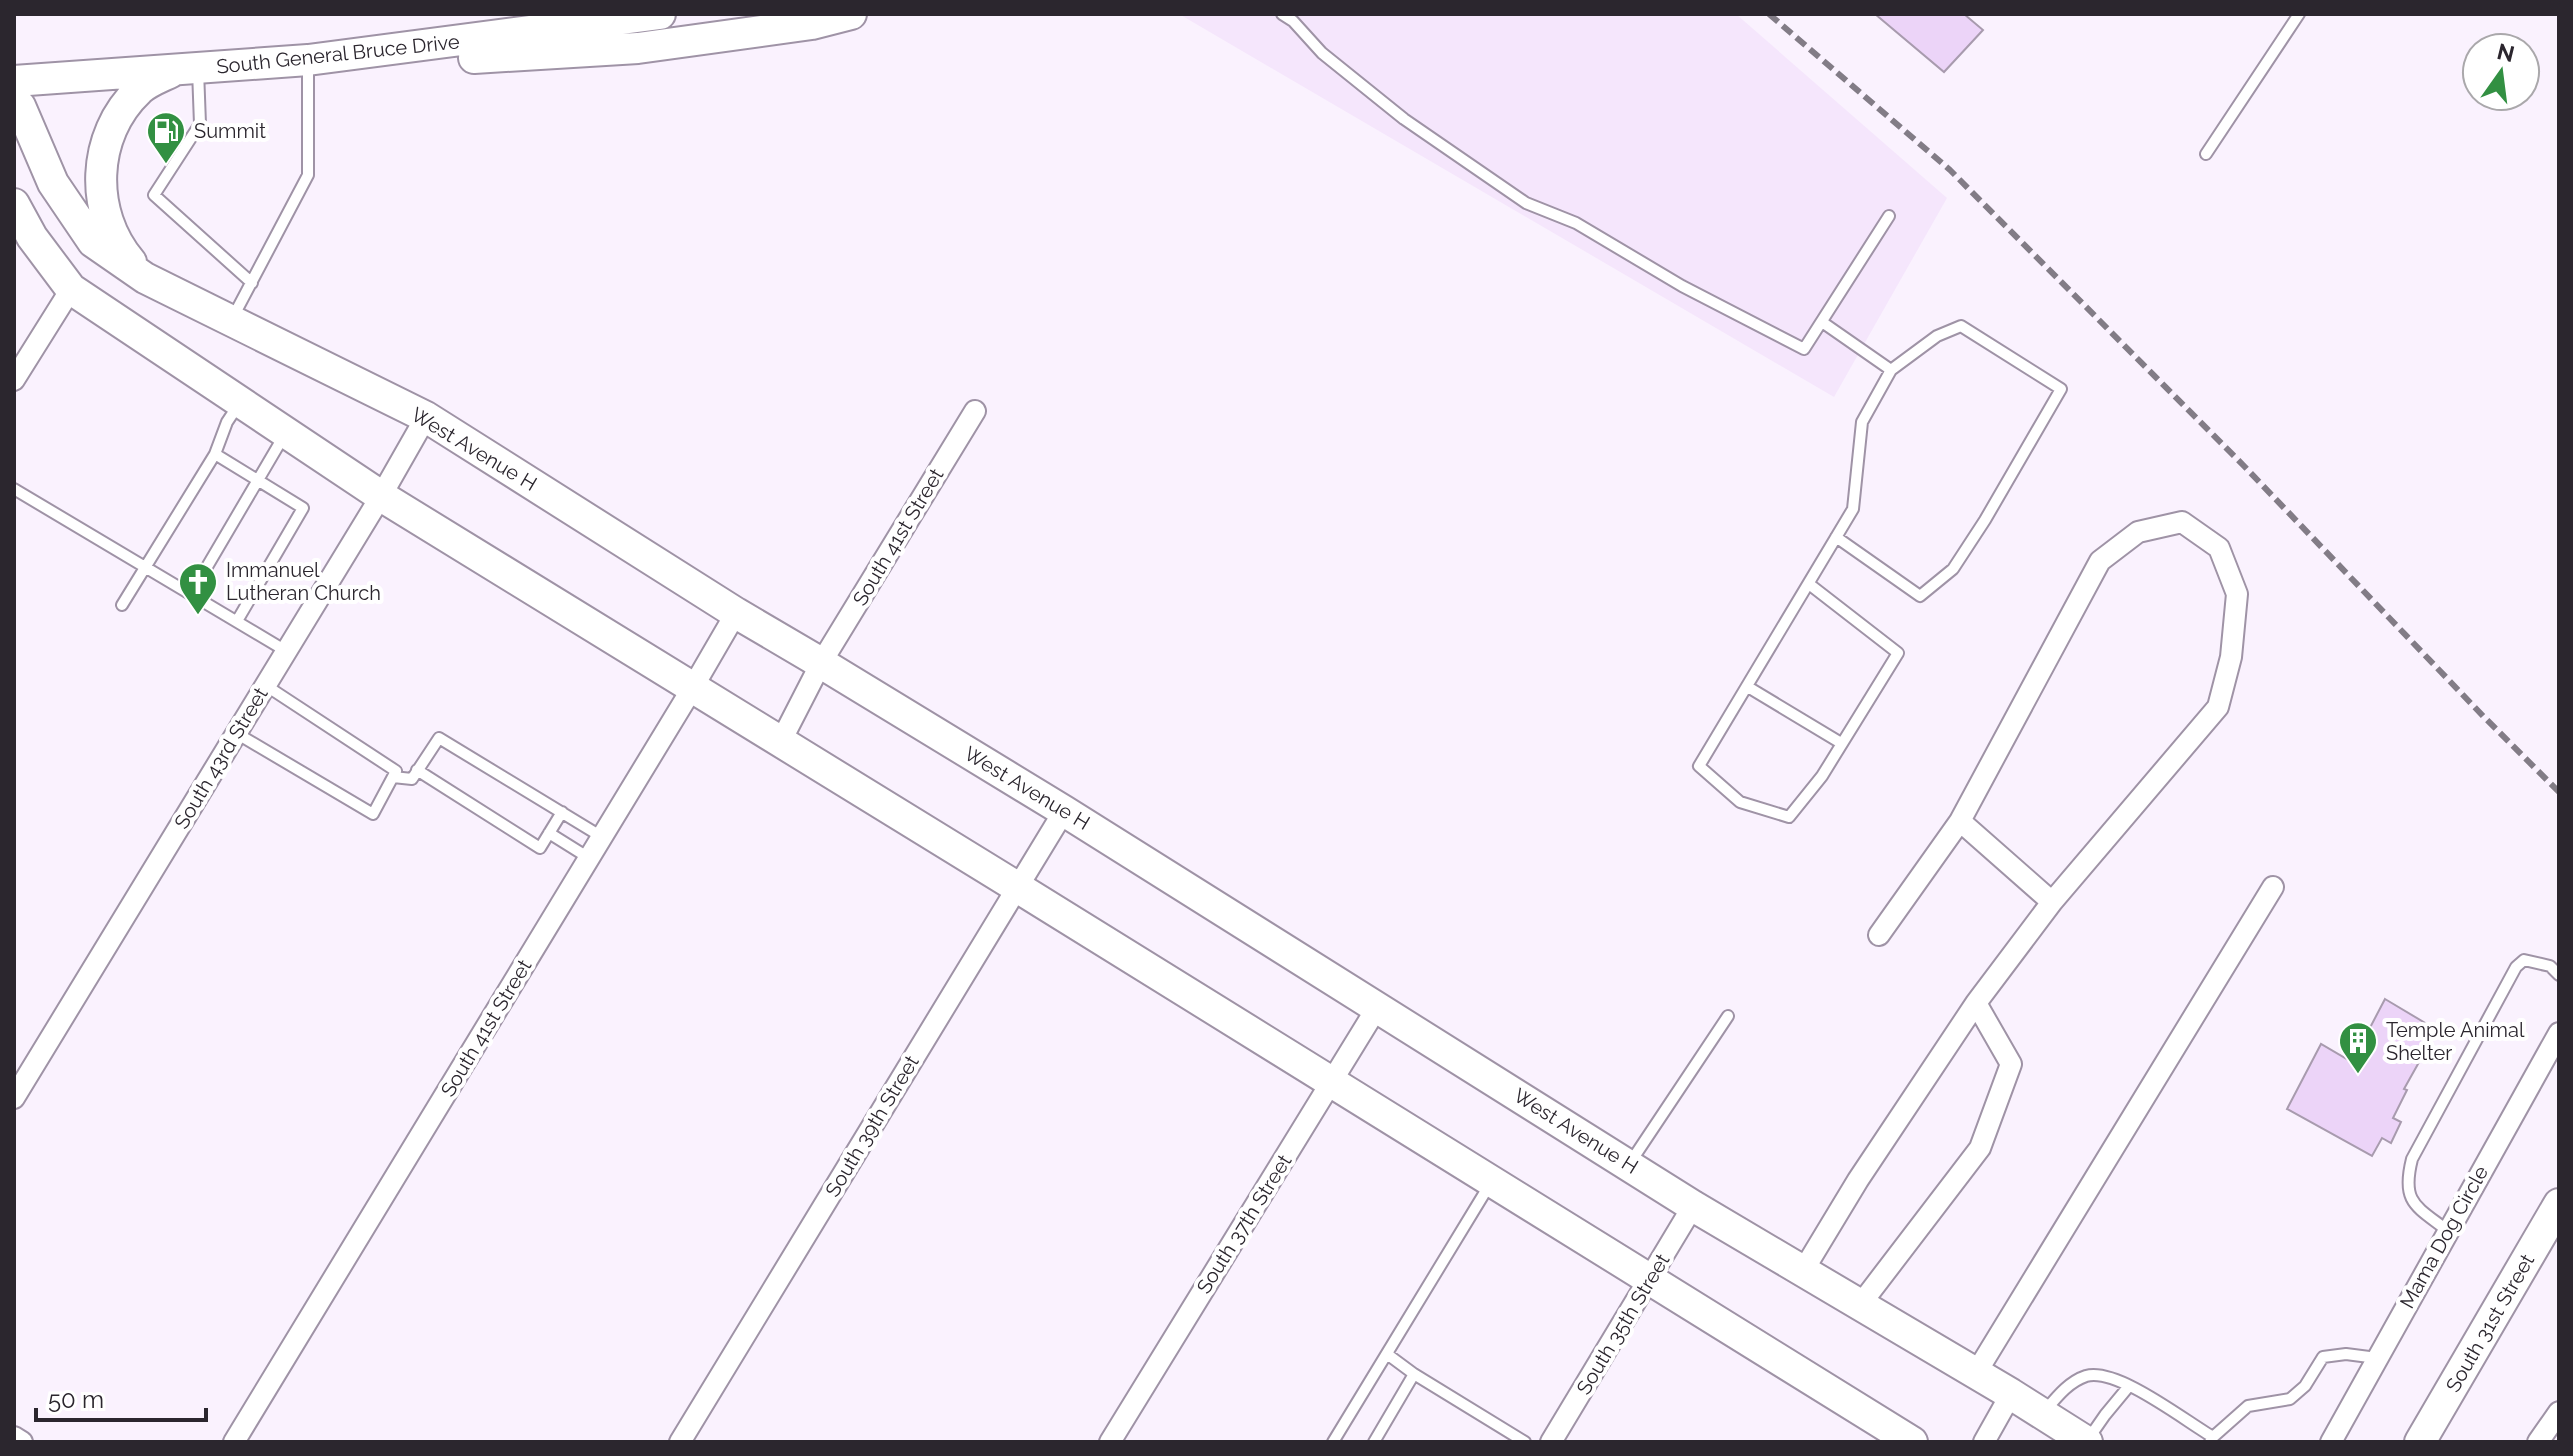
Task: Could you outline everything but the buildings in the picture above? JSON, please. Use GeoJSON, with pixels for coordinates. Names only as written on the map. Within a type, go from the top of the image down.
{"type":"FeatureCollection","features":[{"type":"Feature","properties":{"kind":"main road","name":"South General Bruce Drive"},"geometry":{"type":"LineString","coordinates":[[14,81],[308,60],[660,14]]}},
{"type":"Feature","properties":{"kind":"main road"},"geometry":{"type":"LineString","coordinates":[[308,60],[468,58],[638,48],[812,24],[851,14]]}},
{"type":"Feature","properties":{"kind":"main road"},"geometry":{"type":"LineString","coordinates":[[145,278],[117,246],[102,206],[101,163],[114,123],[140,88],[187,69]]}},
{"type":"Feature","properties":{"kind":"main road","name":"West Avenue H"},"geometry":{"type":"LineString","coordinates":[[14,101],[20,106],[53,183],[93,242],[145,278],[426,417],[736,613],[1378,1006],[1693,1206],[2087,1442]]}},
{"type":"Feature","properties":{"kind":"main road"},"geometry":{"type":"LineString","coordinates":[[14,204],[32,237],[71,289],[381,496],[1912,1442]]}},
{"type":"Feature","properties":{"kind":"main road","name":"South 31st Street"},"geometry":{"type":"LineString","coordinates":[[2420,1442],[2559,1204]]}},
{"type":"Feature","properties":{"kind":"street"},"geometry":{"type":"LineString","coordinates":[[14,380],[71,289]]}},
{"type":"Feature","properties":{"kind":"street","name":"South 41st Street"},"geometry":{"type":"LineString","coordinates":[[781,741],[821,663],[975,411]]}},
{"type":"Feature","properties":{"kind":"street","name":"South 43rd Street"},"geometry":{"type":"LineString","coordinates":[[14,1098],[426,417]]}},
{"type":"Feature","properties":{"kind":"street"},"geometry":{"type":"LineString","coordinates":[[1803,1271],[1858,1180],[1976,1003],[2052,902],[2218,707],[2231,657],[2237,594],[2219,548],[2182,522],[2138,532],[2100,561],[1960,821],[1879,935]]}},
{"type":"Feature","properties":{"kind":"street","name":"South 41st Street"},"geometry":{"type":"LineString","coordinates":[[234,1442],[736,613]]}},
{"type":"Feature","properties":{"kind":"street","name":"South 39th Street"},"geometry":{"type":"LineString","coordinates":[[680,1442],[1064,811]]}},
{"type":"Feature","properties":{"kind":"street"},"geometry":{"type":"LineString","coordinates":[[1960,821],[2052,902]]}},
{"type":"Feature","properties":{"kind":"street"},"geometry":{"type":"LineString","coordinates":[[1976,1373],[2273,887]]}},
{"type":"Feature","properties":{"kind":"street"},"geometry":{"type":"LineString","coordinates":[[1860,1305],[1980,1148],[2011,1064],[1976,1003]]}},
{"type":"Feature","properties":{"kind":"street","name":"South 37th Street"},"geometry":{"type":"LineString","coordinates":[[1110,1442],[1378,1006]]}},
{"type":"Feature","properties":{"kind":"street","name":"Mama Dog Circle"},"geometry":{"type":"LineString","coordinates":[[2331,1442],[2559,1033]]}},
{"type":"Feature","properties":{"kind":"street","name":"South 35th Street"},"geometry":{"type":"LineString","coordinates":[[1551,1442],[1693,1206]]}},
{"type":"Feature","properties":{"kind":"street"},"geometry":{"type":"LineString","coordinates":[[1984,1442],[2011,1394]]}},
{"type":"Feature","properties":{"kind":"street"},"geometry":{"type":"LineString","coordinates":[[2538,1442],[2559,1412]]}},
{"type":"Feature","properties":{"kind":"street"},"geometry":{"type":"LineString","coordinates":[[14,1437],[22,1442]]}},
{"type":"Feature","properties":{"kind":"lane"},"geometry":{"type":"LineString","coordinates":[[1282,14],[1293,21],[1322,53],[1404,119],[1526,203],[1576,223],[1682,286],[1804,349],[1889,216]]}},
{"type":"Feature","properties":{"kind":"lane"},"geometry":{"type":"LineString","coordinates":[[2206,154],[2299,14]]}},
{"type":"Feature","properties":{"kind":"lane"},"geometry":{"type":"LineString","coordinates":[[231,321],[308,175],[308,60]]}},
{"type":"Feature","properties":{"kind":"lane"},"geometry":{"type":"LineString","coordinates":[[187,69],[200,124],[154,195],[252,283]]}},
{"type":"Feature","properties":{"kind":"lane"},"geometry":{"type":"LineString","coordinates":[[1822,322],[1891,370]]}},
{"type":"Feature","properties":{"kind":"lane"},"geometry":{"type":"LineString","coordinates":[[1809,584],[1898,653],[1822,776],[1789,817],[1740,802],[1699,766],[1748,687],[1836,537],[1853,509],[1862,422],[1891,370],[1937,336],[1961,326],[2061,389],[1953,569],[1920,596],[1836,537]]}},
{"type":"Feature","properties":{"kind":"lane"},"geometry":{"type":"LineString","coordinates":[[122,605],[215,454],[227,422],[240,402]]}},
{"type":"Feature","properties":{"kind":"lane"},"geometry":{"type":"LineString","coordinates":[[191,594],[286,432]]}},
{"type":"Feature","properties":{"kind":"lane"},"geometry":{"type":"LineString","coordinates":[[215,454],[303,508],[237,621]]}},
{"type":"Feature","properties":{"kind":"lane"},"geometry":{"type":"LineString","coordinates":[[14,489],[286,651]]}},
{"type":"Feature","properties":{"kind":"lane"},"geometry":{"type":"LineString","coordinates":[[236,733],[373,814],[396,771],[265,685]]}},
{"type":"Feature","properties":{"kind":"lane"},"geometry":{"type":"LineString","coordinates":[[1748,687],[1841,743]]}},
{"type":"Feature","properties":{"kind":"lane"},"geometry":{"type":"LineString","coordinates":[[393,777],[412,779],[439,738],[602,837]]}},
{"type":"Feature","properties":{"kind":"lane"},"geometry":{"type":"LineString","coordinates":[[417,770],[540,848],[562,812]]}},
{"type":"Feature","properties":{"kind":"lane"},"geometry":{"type":"LineString","coordinates":[[549,833],[589,858]]}},
{"type":"Feature","properties":{"kind":"lane"},"geometry":{"type":"LineString","coordinates":[[2448,1231],[2413,1204],[2408,1191],[2412,1159],[2516,967],[2524,960],[2550,966],[2559,975]]}},
{"type":"Feature","properties":{"kind":"lane"},"geometry":{"type":"LineString","coordinates":[[1629,1165],[1728,1016]]}},
{"type":"Feature","properties":{"kind":"lane"},"geometry":{"type":"LineString","coordinates":[[1333,1442],[1492,1182]]}},
{"type":"Feature","properties":{"kind":"lane"},"geometry":{"type":"LineString","coordinates":[[1387,1354],[1525,1442]]}},
{"type":"Feature","properties":{"kind":"lane"},"geometry":{"type":"LineString","coordinates":[[2042,1414],[2064,1389],[2085,1376],[2102,1374],[2148,1395],[2211,1439],[2248,1406],[2290,1399],[2305,1386],[2323,1357],[2346,1354],[2377,1358]]}},
{"type":"Feature","properties":{"kind":"lane"},"geometry":{"type":"LineString","coordinates":[[1374,1442],[1414,1374]]}},
{"type":"Feature","properties":{"kind":"lane"},"geometry":{"type":"LineString","coordinates":[[2087,1442],[2129,1386]]}},
{"type":"Feature","properties":{"kind":"shaded area"},"geometry":{"type":"Polygon","coordinates":[[[1179,14],[1736,14],[1947,198],[1834,397],[1179,14]]]}},
{"type":"Feature","properties":{"kind":"railway"},"geometry":{"type":"LineString","coordinates":[[1769,14],[1950,170],[2244,466],[2559,792]]}},
{"type":"Feature","properties":{"kind":"place","name":"Summit"},"geometry":{"type":"Point","coordinates":[166,165]}},
{"type":"Feature","properties":{"kind":"place","name":"Immanuel Lutheran Church"},"geometry":{"type":"Point","coordinates":[198,616]}},
{"type":"Feature","properties":{"kind":"place","name":"Temple Animal Shelter"},"geometry":{"type":"Point","coordinates":[2358,1075]}}]}
